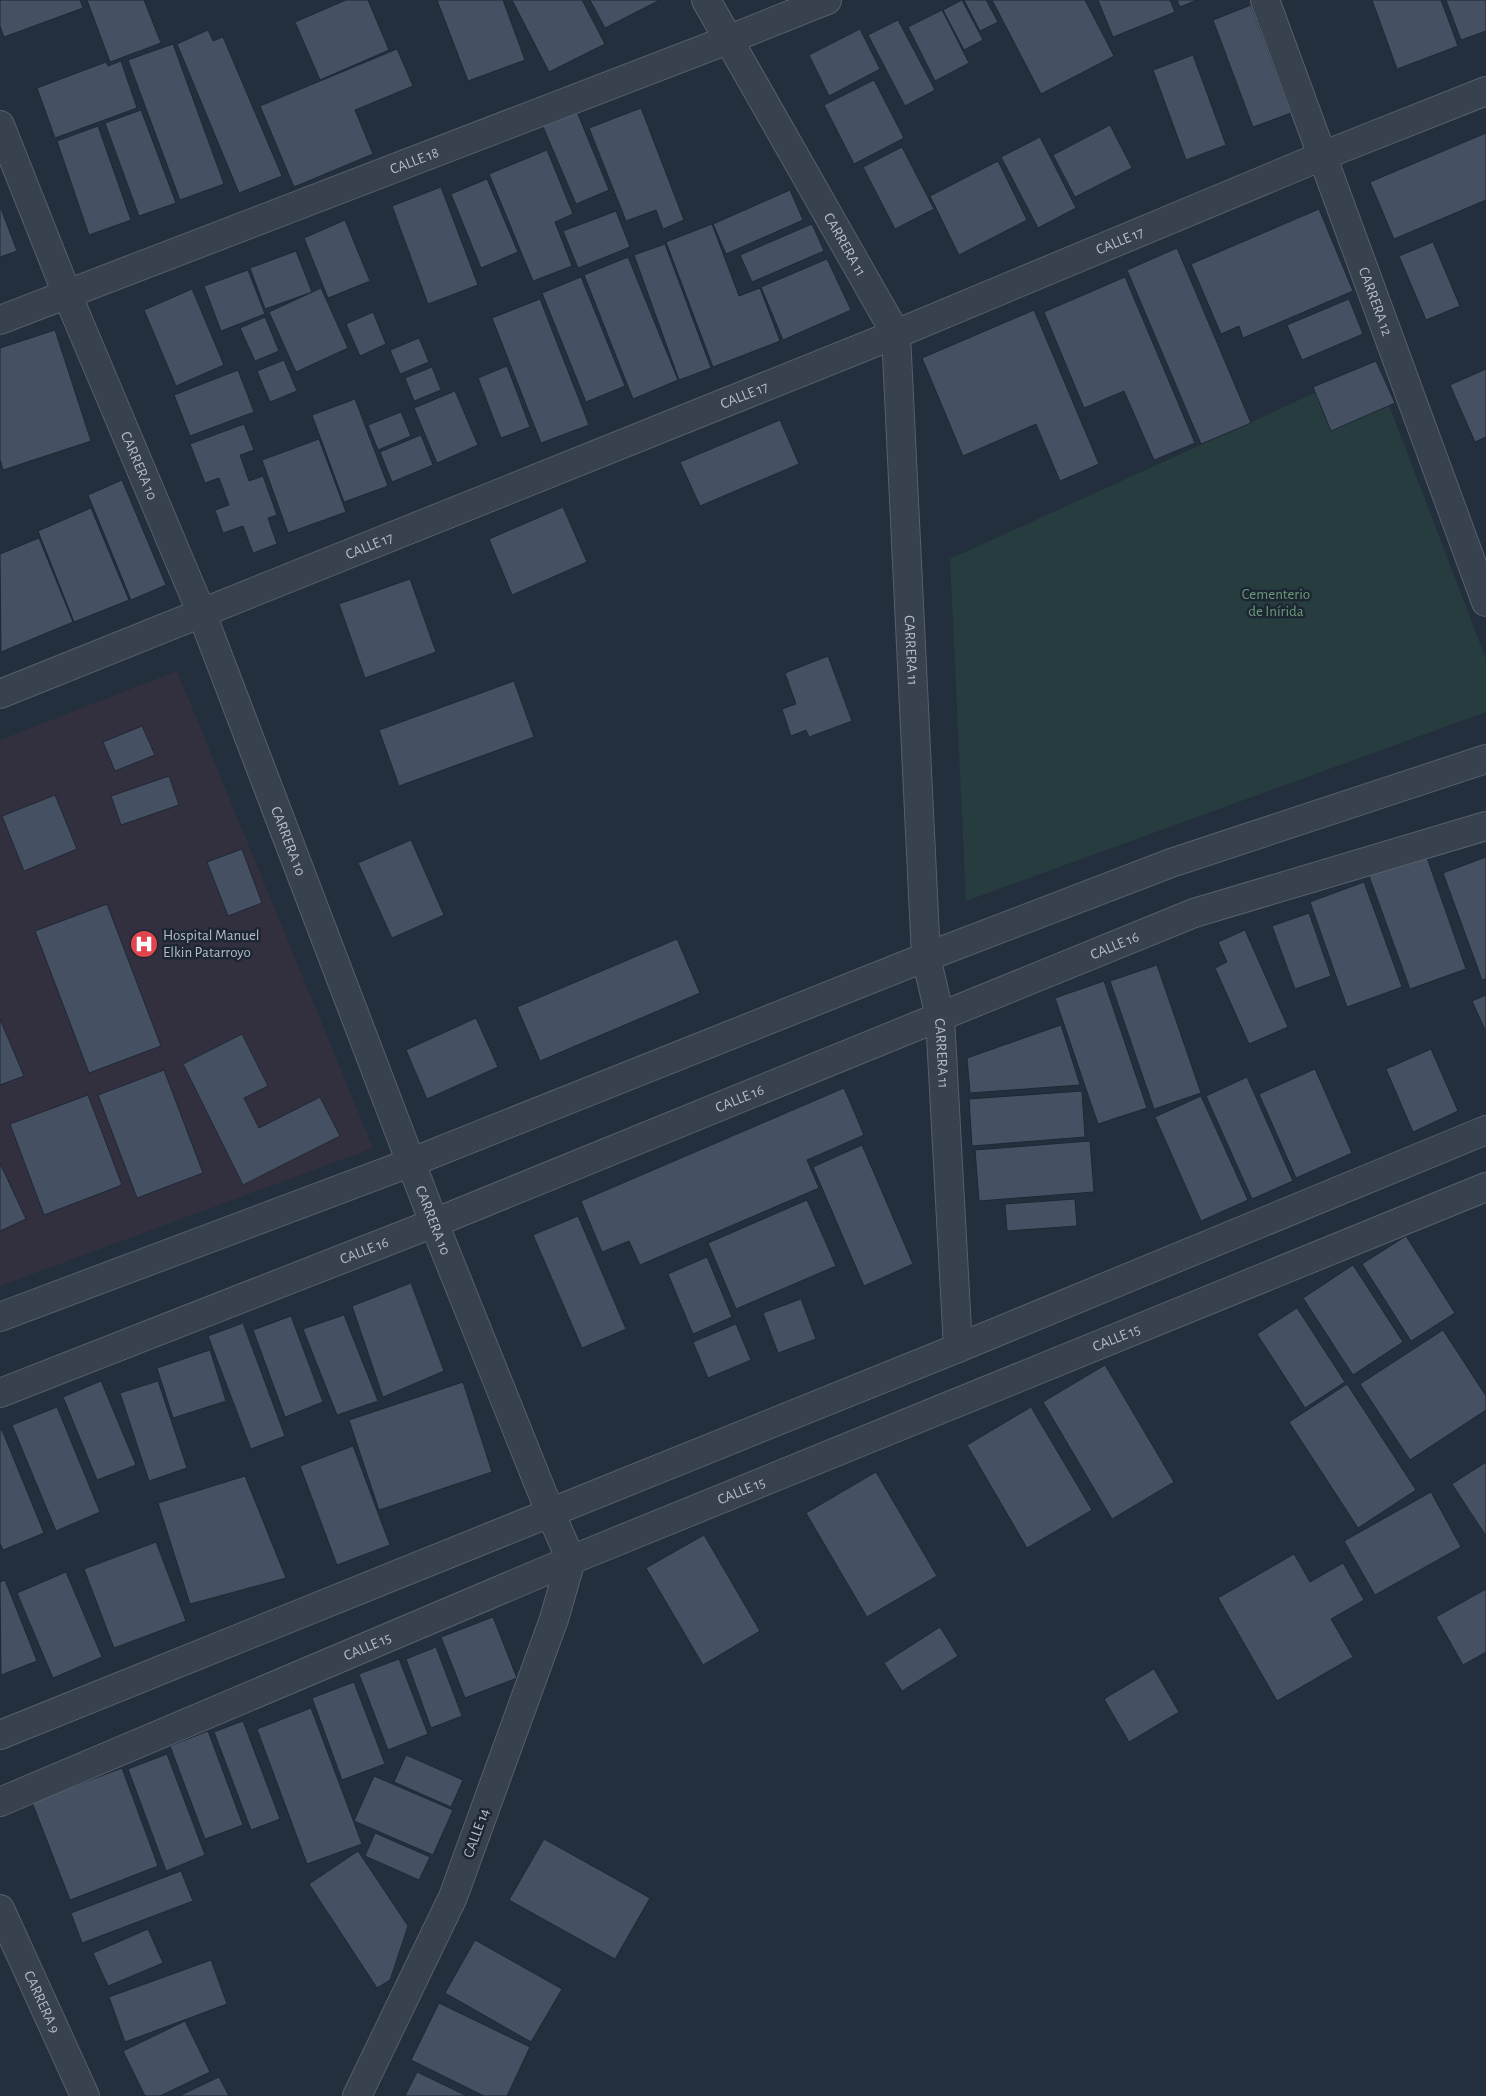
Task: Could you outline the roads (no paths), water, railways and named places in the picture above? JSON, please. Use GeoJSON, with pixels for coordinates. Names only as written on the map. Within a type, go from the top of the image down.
{"type":"FeatureCollection","features":[{"type":"Feature","properties":{"kind":"street","name":"CARRERA 11"},"geometry":{"type":"LineString","coordinates":[[706,0],[730,39],[896,334],[926,957],[940,1017],[958,1348]]}},
{"type":"Feature","properties":{"kind":"street","name":"CALLE 18"},"geometry":{"type":"LineString","coordinates":[[0,320],[827,0]]}},
{"type":"Feature","properties":{"kind":"street","name":"CARRERA 12"},"geometry":{"type":"LineString","coordinates":[[1265,0],[1486,602]]}},
{"type":"Feature","properties":{"kind":"street","name":"CALLE 17"},"geometry":{"type":"LineString","coordinates":[[0,694],[896,334],[1322,156],[1486,90]]}},
{"type":"Feature","properties":{"kind":"street","name":"CARRERA 10"},"geometry":{"type":"LineString","coordinates":[[0,125],[67,294],[202,614],[434,1223],[571,1560]]}},
{"type":"Feature","properties":{"kind":"street"},"geometry":{"type":"LineString","coordinates":[[0,1316],[412,1162],[926,957],[1172,863],[1486,759]]}},
{"type":"Feature","properties":{"kind":"street","name":"CALLE 16"},"geometry":{"type":"LineString","coordinates":[[0,1393],[434,1223],[1194,914],[1486,826]]}},
{"type":"Feature","properties":{"kind":"street"},"geometry":{"type":"LineString","coordinates":[[0,1735],[958,1348],[1486,1130]]}},
{"type":"Feature","properties":{"kind":"street","name":"CALLE 15"},"geometry":{"type":"LineString","coordinates":[[0,1802],[571,1560],[1486,1187]]}},
{"type":"Feature","properties":{"kind":"street","name":"CALLE 14"},"geometry":{"type":"LineString","coordinates":[[357,2096],[453,1897],[554,1619],[571,1560]]}},
{"type":"Feature","properties":{"kind":"street","name":"CARRERA 9"},"geometry":{"type":"LineString","coordinates":[[0,1909],[82,2095]]}},
{"type":"Feature","properties":{"kind":"place","name":"Hospital Manuel Elkin Patarroyo"},"geometry":{"type":"Point","coordinates":[144,944]}},
{"type":"Feature","properties":{"kind":"park label","name":"Cementerio de Inírida"},"geometry":{"type":"Point","coordinates":[1276,602]}}]}
